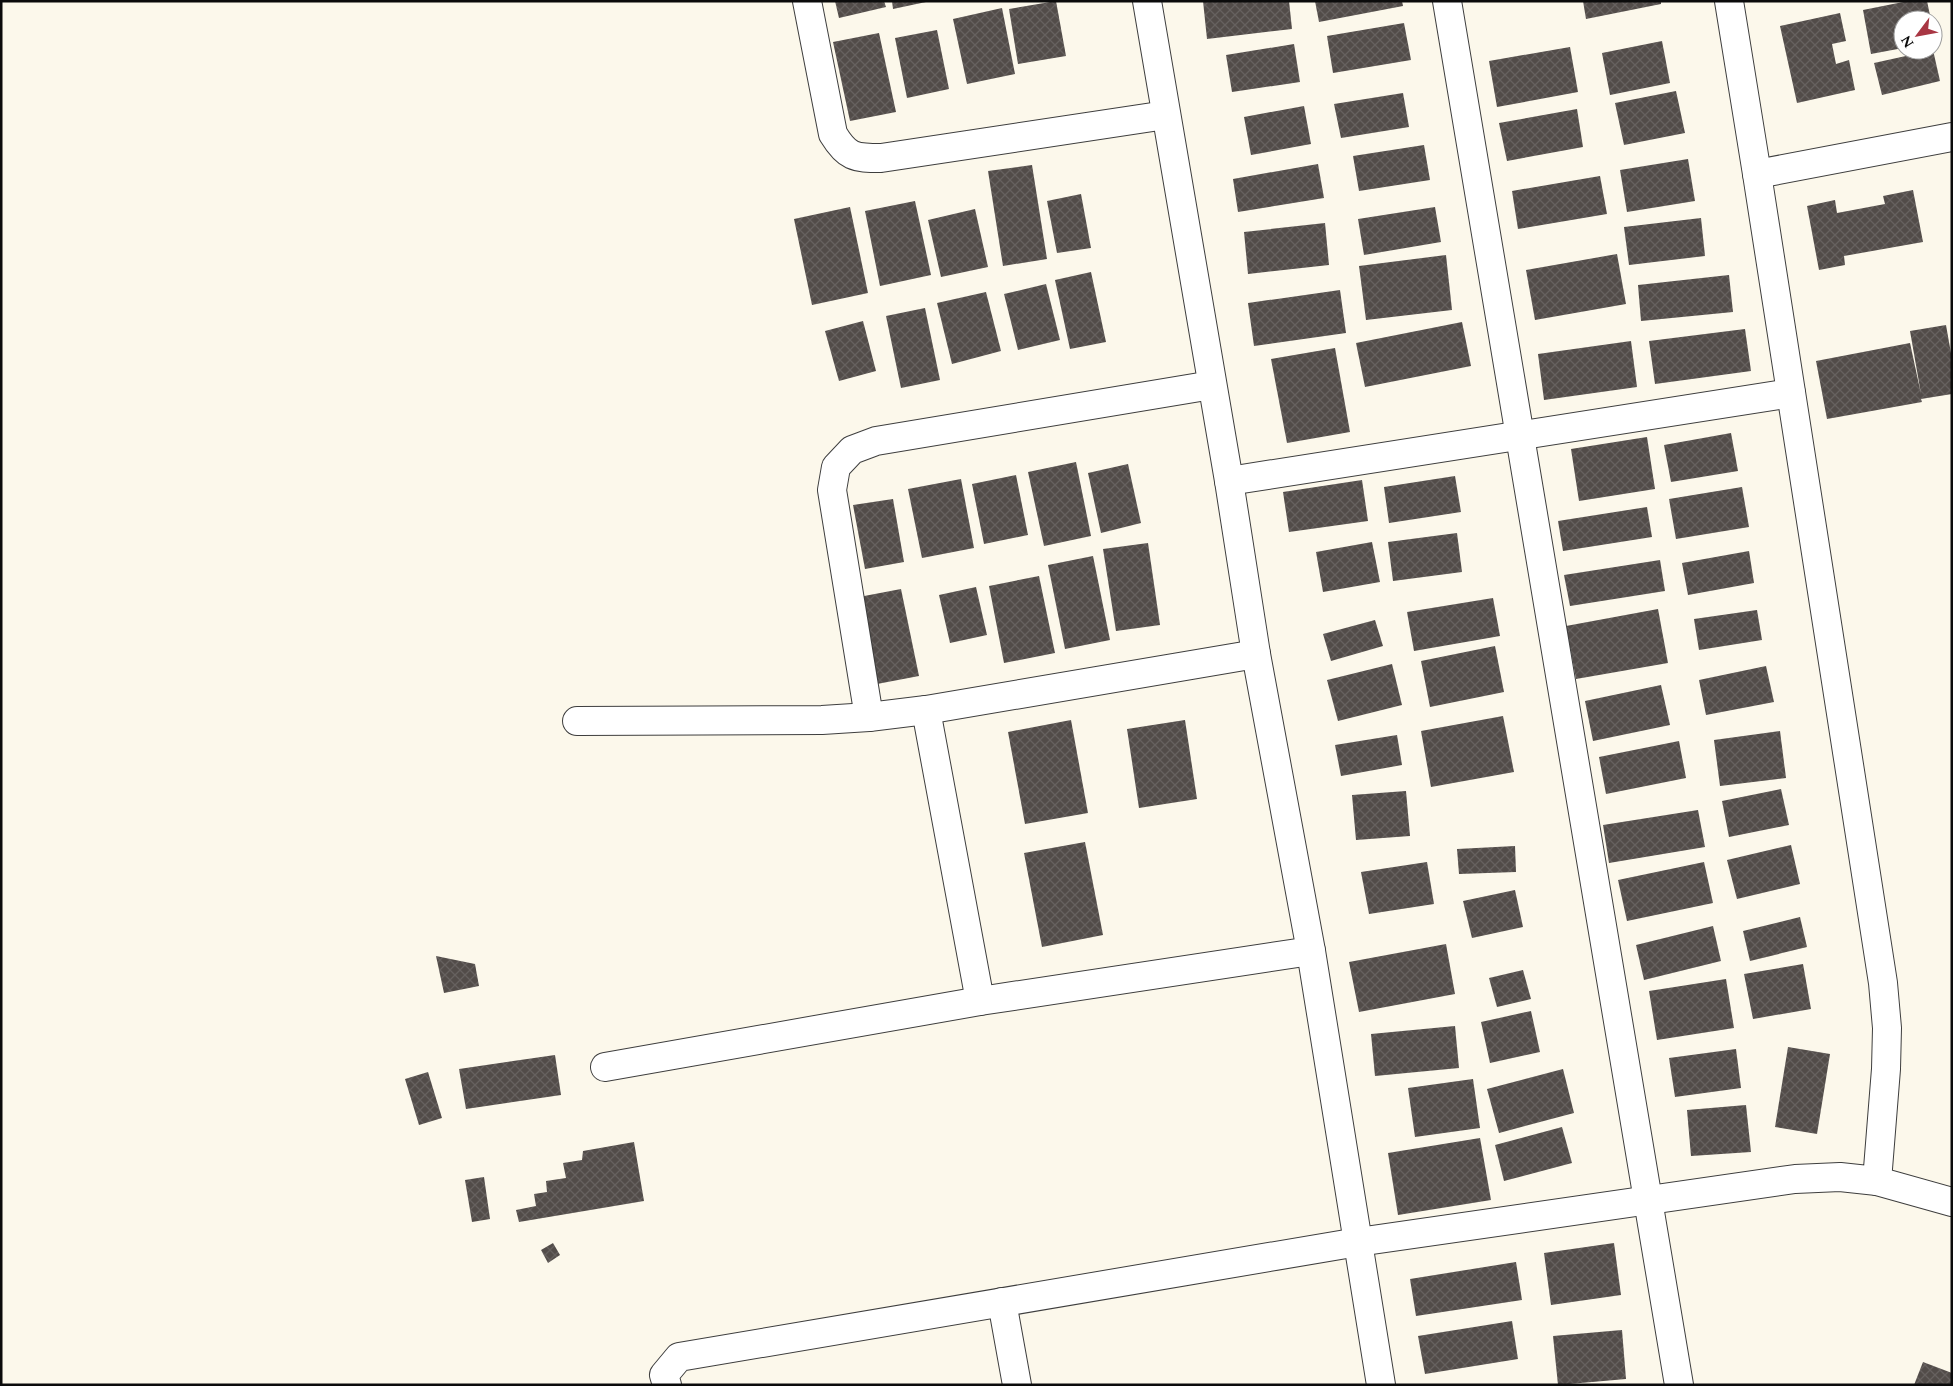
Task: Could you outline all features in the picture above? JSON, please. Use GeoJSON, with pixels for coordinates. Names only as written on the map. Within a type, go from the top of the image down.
{"type":"FeatureCollection","features":[{"type":"Feature","properties":{"kind":"street"},"geometry":{"type":"LineString","coordinates":[[807,1],[833,134],[843,150],[863,158],[882,158],[1166,114]]}},
{"type":"Feature","properties":{"kind":"street"},"geometry":{"type":"LineString","coordinates":[[1147,1],[1230,481],[1256,654],[1311,950],[1381,1385]]}},
{"type":"Feature","properties":{"kind":"street"},"geometry":{"type":"LineString","coordinates":[[1447,1],[1679,1385]]}},
{"type":"Feature","properties":{"kind":"street"},"geometry":{"type":"LineString","coordinates":[[1729,1],[1792,393],[1883,983],[1887,1028],[1886,1070],[1877,1181]]}},
{"type":"Feature","properties":{"kind":"street"},"geometry":{"type":"LineString","coordinates":[[1757,174],[1952,137]]}},
{"type":"Feature","properties":{"kind":"street"},"geometry":{"type":"LineString","coordinates":[[870,717],[832,490],[836,467],[852,450],[876,441],[1212,385]]}},
{"type":"Feature","properties":{"kind":"street"},"geometry":{"type":"LineString","coordinates":[[1230,481],[1792,393]]}},
{"type":"Feature","properties":{"kind":"street"},"geometry":{"type":"LineString","coordinates":[[577,721],[822,720],[870,717],[926,710],[1256,654]]}},
{"type":"Feature","properties":{"kind":"street"},"geometry":{"type":"LineString","coordinates":[[926,710],[980,1001]]}},
{"type":"Feature","properties":{"kind":"street"},"geometry":{"type":"LineString","coordinates":[[605,1067],[980,1001],[1311,950]]}},
{"type":"Feature","properties":{"kind":"street"},"geometry":{"type":"LineString","coordinates":[[667,1385],[664,1375],[679,1357],[1358,1242],[1795,1179],[1840,1178],[1877,1181],[1952,1202]]}},
{"type":"Feature","properties":{"kind":"street"},"geometry":{"type":"LineString","coordinates":[[1002,1302],[1017,1385]]}},
{"type":"Feature","properties":{"kind":"building"},"geometry":{"type":"Polygon","coordinates":[[[835,1],[884,1],[886,7],[839,18],[835,1]]]}},
{"type":"Feature","properties":{"kind":"building"},"geometry":{"type":"Polygon","coordinates":[[[892,1],[926,1],[926,2],[893,9],[892,1]]]}},
{"type":"Feature","properties":{"kind":"building"},"geometry":{"type":"Polygon","coordinates":[[[1056,1],[1066,56],[1018,64],[1009,9],[1056,1]]]}},
{"type":"Feature","properties":{"kind":"building"},"geometry":{"type":"Polygon","coordinates":[[[1203,1],[1289,1],[1292,29],[1207,39],[1203,1]]]}},
{"type":"Feature","properties":{"kind":"building"},"geometry":{"type":"Polygon","coordinates":[[[1315,1],[1402,1],[1403,6],[1319,22],[1315,1]]]}},
{"type":"Feature","properties":{"kind":"building"},"geometry":{"type":"Polygon","coordinates":[[[1583,1],[1661,1],[1661,4],[1586,19],[1583,1]]]}},
{"type":"Feature","properties":{"kind":"building"},"geometry":{"type":"Polygon","coordinates":[[[1908,1],[1927,1],[1929,10],[1893,10],[1893,50],[1871,54],[1863,10],[1908,1]]]}},
{"type":"Feature","properties":{"kind":"building"},"geometry":{"type":"Polygon","coordinates":[[[1002,8],[1015,74],[967,84],[953,19],[1002,8]]]}},
{"type":"Feature","properties":{"kind":"building"},"geometry":{"type":"Polygon","coordinates":[[[1840,13],[1846,41],[1832,44],[1836,64],[1849,60],[1855,90],[1797,103],[1780,26],[1840,13]]]}},
{"type":"Feature","properties":{"kind":"building"},"geometry":{"type":"Polygon","coordinates":[[[1404,23],[1411,60],[1333,73],[1327,36],[1404,23]]]}},
{"type":"Feature","properties":{"kind":"building"},"geometry":{"type":"Polygon","coordinates":[[[937,30],[949,89],[907,98],[895,38],[937,30]]]}},
{"type":"Feature","properties":{"kind":"building"},"geometry":{"type":"Polygon","coordinates":[[[879,33],[896,112],[850,121],[833,42],[879,33]]]}},
{"type":"Feature","properties":{"kind":"building"},"geometry":{"type":"Polygon","coordinates":[[[1662,41],[1670,83],[1610,95],[1602,53],[1662,41]]]}},
{"type":"Feature","properties":{"kind":"building"},"geometry":{"type":"Polygon","coordinates":[[[1294,44],[1300,82],[1232,92],[1226,55],[1294,44]]]}},
{"type":"Feature","properties":{"kind":"building"},"geometry":{"type":"Polygon","coordinates":[[[1570,47],[1578,92],[1497,107],[1489,61],[1570,47]]]}},
{"type":"Feature","properties":{"kind":"building"},"geometry":{"type":"Polygon","coordinates":[[[1893,59],[1935,60],[1940,81],[1882,95],[1874,63],[1893,59]]]}},
{"type":"Feature","properties":{"kind":"building"},"geometry":{"type":"Polygon","coordinates":[[[1676,91],[1685,133],[1624,145],[1615,103],[1676,91]]]}},
{"type":"Feature","properties":{"kind":"building"},"geometry":{"type":"Polygon","coordinates":[[[1403,93],[1409,127],[1341,138],[1334,104],[1403,93]]]}},
{"type":"Feature","properties":{"kind":"building"},"geometry":{"type":"Polygon","coordinates":[[[1304,106],[1311,144],[1251,155],[1244,117],[1304,106]]]}},
{"type":"Feature","properties":{"kind":"building"},"geometry":{"type":"Polygon","coordinates":[[[1577,109],[1583,147],[1507,161],[1499,123],[1577,109]]]}},
{"type":"Feature","properties":{"kind":"building"},"geometry":{"type":"Polygon","coordinates":[[[1424,145],[1430,180],[1359,191],[1353,156],[1424,145]]]}},
{"type":"Feature","properties":{"kind":"building"},"geometry":{"type":"Polygon","coordinates":[[[1688,159],[1695,201],[1627,212],[1620,170],[1688,159]]]}},
{"type":"Feature","properties":{"kind":"building"},"geometry":{"type":"Polygon","coordinates":[[[1318,164],[1324,198],[1238,212],[1233,179],[1318,164]]]}},
{"type":"Feature","properties":{"kind":"building"},"geometry":{"type":"Polygon","coordinates":[[[1032,165],[1047,259],[1003,266],[988,171],[1032,165]]]}},
{"type":"Feature","properties":{"kind":"building"},"geometry":{"type":"Polygon","coordinates":[[[1600,176],[1607,214],[1518,229],[1512,191],[1600,176]]]}},
{"type":"Feature","properties":{"kind":"building"},"geometry":{"type":"Polygon","coordinates":[[[1913,190],[1923,242],[1844,256],[1845,265],[1819,270],[1807,206],[1835,200],[1837,213],[1885,204],[1883,196],[1913,190]]]}},
{"type":"Feature","properties":{"kind":"building"},"geometry":{"type":"Polygon","coordinates":[[[1081,194],[1091,248],[1057,253],[1047,201],[1081,194]]]}},
{"type":"Feature","properties":{"kind":"building"},"geometry":{"type":"Polygon","coordinates":[[[915,201],[931,275],[880,286],[865,211],[915,201]]]}},
{"type":"Feature","properties":{"kind":"building"},"geometry":{"type":"Polygon","coordinates":[[[850,207],[868,293],[812,305],[794,219],[850,207]]]}},
{"type":"Feature","properties":{"kind":"building"},"geometry":{"type":"Polygon","coordinates":[[[1435,207],[1441,242],[1364,255],[1358,219],[1435,207]]]}},
{"type":"Feature","properties":{"kind":"building"},"geometry":{"type":"Polygon","coordinates":[[[975,209],[988,267],[941,277],[928,220],[975,209]]]}},
{"type":"Feature","properties":{"kind":"building"},"geometry":{"type":"Polygon","coordinates":[[[1701,218],[1705,256],[1629,265],[1624,227],[1701,218]]]}},
{"type":"Feature","properties":{"kind":"building"},"geometry":{"type":"Polygon","coordinates":[[[1325,223],[1329,265],[1248,274],[1244,232],[1325,223]]]}},
{"type":"Feature","properties":{"kind":"building"},"geometry":{"type":"Polygon","coordinates":[[[1617,254],[1626,304],[1535,320],[1526,270],[1617,254]]]}},
{"type":"Feature","properties":{"kind":"building"},"geometry":{"type":"Polygon","coordinates":[[[1446,255],[1452,310],[1366,320],[1359,266],[1446,255]]]}},
{"type":"Feature","properties":{"kind":"building"},"geometry":{"type":"Polygon","coordinates":[[[1091,272],[1106,342],[1070,349],[1055,280],[1091,272]]]}},
{"type":"Feature","properties":{"kind":"building"},"geometry":{"type":"Polygon","coordinates":[[[1729,275],[1733,312],[1641,321],[1638,285],[1729,275]]]}},
{"type":"Feature","properties":{"kind":"building"},"geometry":{"type":"Polygon","coordinates":[[[1046,284],[1060,340],[1018,350],[1004,294],[1046,284]]]}},
{"type":"Feature","properties":{"kind":"building"},"geometry":{"type":"Polygon","coordinates":[[[1340,290],[1346,333],[1254,346],[1248,303],[1340,290]]]}},
{"type":"Feature","properties":{"kind":"building"},"geometry":{"type":"Polygon","coordinates":[[[986,292],[1001,351],[952,364],[937,303],[986,292]]]}},
{"type":"Feature","properties":{"kind":"building"},"geometry":{"type":"Polygon","coordinates":[[[925,308],[940,380],[901,388],[886,316],[925,308]]]}},
{"type":"Feature","properties":{"kind":"building"},"geometry":{"type":"Polygon","coordinates":[[[863,321],[876,371],[839,381],[825,331],[863,321]]]}},
{"type":"Feature","properties":{"kind":"building"},"geometry":{"type":"Polygon","coordinates":[[[1462,322],[1471,366],[1365,387],[1356,343],[1462,322]]]}},
{"type":"Feature","properties":{"kind":"building"},"geometry":{"type":"Polygon","coordinates":[[[1946,325],[1952,359],[1952,394],[1921,399],[1922,402],[1827,419],[1816,361],[1910,343],[1921,394],[1910,331],[1946,325]]]}},
{"type":"Feature","properties":{"kind":"building"},"geometry":{"type":"Polygon","coordinates":[[[1745,329],[1751,371],[1655,384],[1649,341],[1745,329]]]}},
{"type":"Feature","properties":{"kind":"building"},"geometry":{"type":"Polygon","coordinates":[[[1631,341],[1637,387],[1544,400],[1538,354],[1631,341]]]}},
{"type":"Feature","properties":{"kind":"building"},"geometry":{"type":"Polygon","coordinates":[[[1335,348],[1350,432],[1287,443],[1271,359],[1335,348]]]}},
{"type":"Feature","properties":{"kind":"building"},"geometry":{"type":"Polygon","coordinates":[[[1731,433],[1738,471],[1671,482],[1664,445],[1731,433]]]}},
{"type":"Feature","properties":{"kind":"building"},"geometry":{"type":"Polygon","coordinates":[[[1647,437],[1655,489],[1579,501],[1571,449],[1647,437]]]}},
{"type":"Feature","properties":{"kind":"building"},"geometry":{"type":"Polygon","coordinates":[[[1076,462],[1091,536],[1044,546],[1028,472],[1076,462]]]}},
{"type":"Feature","properties":{"kind":"building"},"geometry":{"type":"Polygon","coordinates":[[[1128,464],[1141,523],[1101,533],[1088,473],[1128,464]]]}},
{"type":"Feature","properties":{"kind":"building"},"geometry":{"type":"Polygon","coordinates":[[[1016,475],[1028,535],[984,544],[972,484],[1016,475]]]}},
{"type":"Feature","properties":{"kind":"building"},"geometry":{"type":"Polygon","coordinates":[[[1455,476],[1461,512],[1389,523],[1384,487],[1455,476]]]}},
{"type":"Feature","properties":{"kind":"building"},"geometry":{"type":"Polygon","coordinates":[[[961,479],[974,548],[922,558],[908,489],[961,479]]]}},
{"type":"Feature","properties":{"kind":"building"},"geometry":{"type":"Polygon","coordinates":[[[1362,480],[1368,521],[1289,532],[1283,492],[1362,480]]]}},
{"type":"Feature","properties":{"kind":"building"},"geometry":{"type":"Polygon","coordinates":[[[1742,487],[1749,527],[1676,539],[1669,499],[1742,487]]]}},
{"type":"Feature","properties":{"kind":"building"},"geometry":{"type":"Polygon","coordinates":[[[893,499],[904,562],[865,569],[853,505],[893,499]]]}},
{"type":"Feature","properties":{"kind":"building"},"geometry":{"type":"Polygon","coordinates":[[[1647,507],[1652,537],[1563,551],[1558,521],[1647,507]]]}},
{"type":"Feature","properties":{"kind":"building"},"geometry":{"type":"Polygon","coordinates":[[[1457,533],[1462,572],[1393,581],[1388,542],[1457,533]]]}},
{"type":"Feature","properties":{"kind":"building"},"geometry":{"type":"Polygon","coordinates":[[[1372,542],[1380,582],[1323,592],[1316,552],[1372,542]]]}},
{"type":"Feature","properties":{"kind":"building"},"geometry":{"type":"Polygon","coordinates":[[[1148,543],[1160,625],[1116,631],[1103,549],[1148,543]]]}},
{"type":"Feature","properties":{"kind":"building"},"geometry":{"type":"Polygon","coordinates":[[[1749,551],[1754,583],[1688,595],[1682,563],[1749,551]]]}},
{"type":"Feature","properties":{"kind":"building"},"geometry":{"type":"Polygon","coordinates":[[[1093,556],[1110,640],[1065,649],[1048,565],[1093,556]]]}},
{"type":"Feature","properties":{"kind":"building"},"geometry":{"type":"Polygon","coordinates":[[[1660,560],[1665,591],[1570,606],[1564,575],[1660,560]]]}},
{"type":"Feature","properties":{"kind":"building"},"geometry":{"type":"Polygon","coordinates":[[[1039,576],[1055,653],[1004,663],[989,586],[1039,576]]]}},
{"type":"Feature","properties":{"kind":"building"},"geometry":{"type":"Polygon","coordinates":[[[976,587],[987,635],[950,643],[939,595],[976,587]]]}},
{"type":"Feature","properties":{"kind":"building"},"geometry":{"type":"Polygon","coordinates":[[[901,589],[919,676],[877,684],[859,597],[901,589]]]}},
{"type":"Feature","properties":{"kind":"building"},"geometry":{"type":"Polygon","coordinates":[[[1493,598],[1500,636],[1414,651],[1407,612],[1493,598]]]}},
{"type":"Feature","properties":{"kind":"building"},"geometry":{"type":"Polygon","coordinates":[[[1658,609],[1668,663],[1576,679],[1566,626],[1658,609]]]}},
{"type":"Feature","properties":{"kind":"building"},"geometry":{"type":"Polygon","coordinates":[[[1757,610],[1762,640],[1699,650],[1694,619],[1757,610]]]}},
{"type":"Feature","properties":{"kind":"building"},"geometry":{"type":"Polygon","coordinates":[[[1375,620],[1383,646],[1331,661],[1323,634],[1375,620]]]}},
{"type":"Feature","properties":{"kind":"building"},"geometry":{"type":"Polygon","coordinates":[[[1495,646],[1504,692],[1430,707],[1421,661],[1495,646]]]}},
{"type":"Feature","properties":{"kind":"building"},"geometry":{"type":"Polygon","coordinates":[[[1392,664],[1402,705],[1338,721],[1327,680],[1392,664]]]}},
{"type":"Feature","properties":{"kind":"building"},"geometry":{"type":"Polygon","coordinates":[[[1766,666],[1774,702],[1706,715],[1699,680],[1766,666]]]}},
{"type":"Feature","properties":{"kind":"building"},"geometry":{"type":"Polygon","coordinates":[[[1661,685],[1670,725],[1593,741],[1585,701],[1661,685]]]}},
{"type":"Feature","properties":{"kind":"building"},"geometry":{"type":"Polygon","coordinates":[[[1503,716],[1514,772],[1431,787],[1421,731],[1503,716]]]}},
{"type":"Feature","properties":{"kind":"building"},"geometry":{"type":"Polygon","coordinates":[[[1071,720],[1088,813],[1025,824],[1008,732],[1071,720]]]}},
{"type":"Feature","properties":{"kind":"building"},"geometry":{"type":"Polygon","coordinates":[[[1185,720],[1197,799],[1139,808],[1127,729],[1185,720]]]}},
{"type":"Feature","properties":{"kind":"building"},"geometry":{"type":"Polygon","coordinates":[[[1780,731],[1786,778],[1720,786],[1714,740],[1780,731]]]}},
{"type":"Feature","properties":{"kind":"building"},"geometry":{"type":"Polygon","coordinates":[[[1397,735],[1402,765],[1341,776],[1335,745],[1397,735]]]}},
{"type":"Feature","properties":{"kind":"building"},"geometry":{"type":"Polygon","coordinates":[[[1679,741],[1686,778],[1606,794],[1599,757],[1679,741]]]}},
{"type":"Feature","properties":{"kind":"building"},"geometry":{"type":"Polygon","coordinates":[[[1781,789],[1789,825],[1729,837],[1722,801],[1781,789]]]}},
{"type":"Feature","properties":{"kind":"building"},"geometry":{"type":"Polygon","coordinates":[[[1406,791],[1410,836],[1356,840],[1352,795],[1406,791]]]}},
{"type":"Feature","properties":{"kind":"building"},"geometry":{"type":"Polygon","coordinates":[[[1698,810],[1705,847],[1609,863],[1603,825],[1698,810]]]}},
{"type":"Feature","properties":{"kind":"building"},"geometry":{"type":"Polygon","coordinates":[[[1085,842],[1103,935],[1042,947],[1024,853],[1085,842]]]}},
{"type":"Feature","properties":{"kind":"building"},"geometry":{"type":"Polygon","coordinates":[[[1791,845],[1800,884],[1737,899],[1727,860],[1791,845]]]}},
{"type":"Feature","properties":{"kind":"building"},"geometry":{"type":"Polygon","coordinates":[[[1515,846],[1516,872],[1459,874],[1457,849],[1515,846]]]}},
{"type":"Feature","properties":{"kind":"building"},"geometry":{"type":"Polygon","coordinates":[[[1427,862],[1434,904],[1369,914],[1361,872],[1427,862]]]}},
{"type":"Feature","properties":{"kind":"building"},"geometry":{"type":"Polygon","coordinates":[[[1704,862],[1713,903],[1627,921],[1618,880],[1704,862]]]}},
{"type":"Feature","properties":{"kind":"building"},"geometry":{"type":"Polygon","coordinates":[[[1515,890],[1523,927],[1472,938],[1463,901],[1515,890]]]}},
{"type":"Feature","properties":{"kind":"building"},"geometry":{"type":"Polygon","coordinates":[[[1800,917],[1807,947],[1750,961],[1743,931],[1800,917]]]}},
{"type":"Feature","properties":{"kind":"building"},"geometry":{"type":"Polygon","coordinates":[[[1713,926],[1721,961],[1644,980],[1636,945],[1713,926]]]}},
{"type":"Feature","properties":{"kind":"building"},"geometry":{"type":"Polygon","coordinates":[[[1446,944],[1455,994],[1359,1012],[1349,962],[1446,944]]]}},
{"type":"Feature","properties":{"kind":"building"},"geometry":{"type":"Polygon","coordinates":[[[436,956],[475,964],[479,986],[444,993],[436,956]]]}},
{"type":"Feature","properties":{"kind":"building"},"geometry":{"type":"Polygon","coordinates":[[[1803,964],[1811,1009],[1753,1019],[1744,974],[1803,964]]]}},
{"type":"Feature","properties":{"kind":"building"},"geometry":{"type":"Polygon","coordinates":[[[1523,970],[1531,999],[1497,1007],[1489,978],[1523,970]]]}},
{"type":"Feature","properties":{"kind":"building"},"geometry":{"type":"Polygon","coordinates":[[[1726,979],[1734,1028],[1657,1040],[1649,991],[1726,979]]]}},
{"type":"Feature","properties":{"kind":"building"},"geometry":{"type":"Polygon","coordinates":[[[1531,1011],[1540,1052],[1490,1063],[1481,1022],[1531,1011]]]}},
{"type":"Feature","properties":{"kind":"building"},"geometry":{"type":"Polygon","coordinates":[[[1455,1026],[1459,1068],[1375,1076],[1371,1034],[1455,1026]]]}},
{"type":"Feature","properties":{"kind":"building"},"geometry":{"type":"Polygon","coordinates":[[[1788,1047],[1830,1054],[1817,1134],[1775,1127],[1788,1047]]]}},
{"type":"Feature","properties":{"kind":"building"},"geometry":{"type":"Polygon","coordinates":[[[1736,1049],[1741,1088],[1675,1097],[1669,1058],[1736,1049]]]}},
{"type":"Feature","properties":{"kind":"building"},"geometry":{"type":"Polygon","coordinates":[[[555,1055],[561,1095],[466,1109],[459,1069],[555,1055]]]}},
{"type":"Feature","properties":{"kind":"building"},"geometry":{"type":"Polygon","coordinates":[[[1563,1069],[1574,1113],[1499,1133],[1487,1089],[1563,1069]]]}},
{"type":"Feature","properties":{"kind":"building"},"geometry":{"type":"Polygon","coordinates":[[[428,1072],[442,1118],[419,1125],[405,1079],[428,1072]]]}},
{"type":"Feature","properties":{"kind":"building"},"geometry":{"type":"Polygon","coordinates":[[[1473,1079],[1480,1128],[1415,1137],[1408,1088],[1473,1079]]]}},
{"type":"Feature","properties":{"kind":"building"},"geometry":{"type":"Polygon","coordinates":[[[1746,1105],[1751,1152],[1691,1156],[1687,1110],[1746,1105]]]}},
{"type":"Feature","properties":{"kind":"building"},"geometry":{"type":"Polygon","coordinates":[[[1562,1127],[1572,1163],[1504,1181],[1495,1145],[1562,1127]]]}},
{"type":"Feature","properties":{"kind":"building"},"geometry":{"type":"Polygon","coordinates":[[[1480,1138],[1491,1200],[1398,1215],[1388,1153],[1480,1138]]]}},
{"type":"Feature","properties":{"kind":"building"},"geometry":{"type":"Polygon","coordinates":[[[634,1142],[644,1201],[519,1222],[516,1210],[536,1206],[534,1194],[547,1192],[546,1181],[566,1178],[563,1163],[582,1160],[583,1151],[634,1142]]]}},
{"type":"Feature","properties":{"kind":"building"},"geometry":{"type":"Polygon","coordinates":[[[484,1177],[490,1219],[472,1222],[465,1180],[484,1177]]]}},
{"type":"Feature","properties":{"kind":"building"},"geometry":{"type":"Polygon","coordinates":[[[553,1243],[560,1255],[548,1263],[541,1250],[553,1243]]]}},
{"type":"Feature","properties":{"kind":"building"},"geometry":{"type":"Polygon","coordinates":[[[1614,1243],[1621,1295],[1551,1305],[1544,1253],[1614,1243]]]}},
{"type":"Feature","properties":{"kind":"building"},"geometry":{"type":"Polygon","coordinates":[[[1516,1262],[1522,1300],[1416,1316],[1410,1279],[1516,1262]]]}},
{"type":"Feature","properties":{"kind":"building"},"geometry":{"type":"Polygon","coordinates":[[[1512,1321],[1518,1359],[1425,1374],[1418,1336],[1512,1321]]]}},
{"type":"Feature","properties":{"kind":"building"},"geometry":{"type":"Polygon","coordinates":[[[1622,1330],[1626,1379],[1558,1385],[1553,1336],[1622,1330]]]}},
{"type":"Feature","properties":{"kind":"building"},"geometry":{"type":"Polygon","coordinates":[[[1923,1362],[1952,1373],[1952,1385],[1914,1385],[1923,1362]]]}}]}
